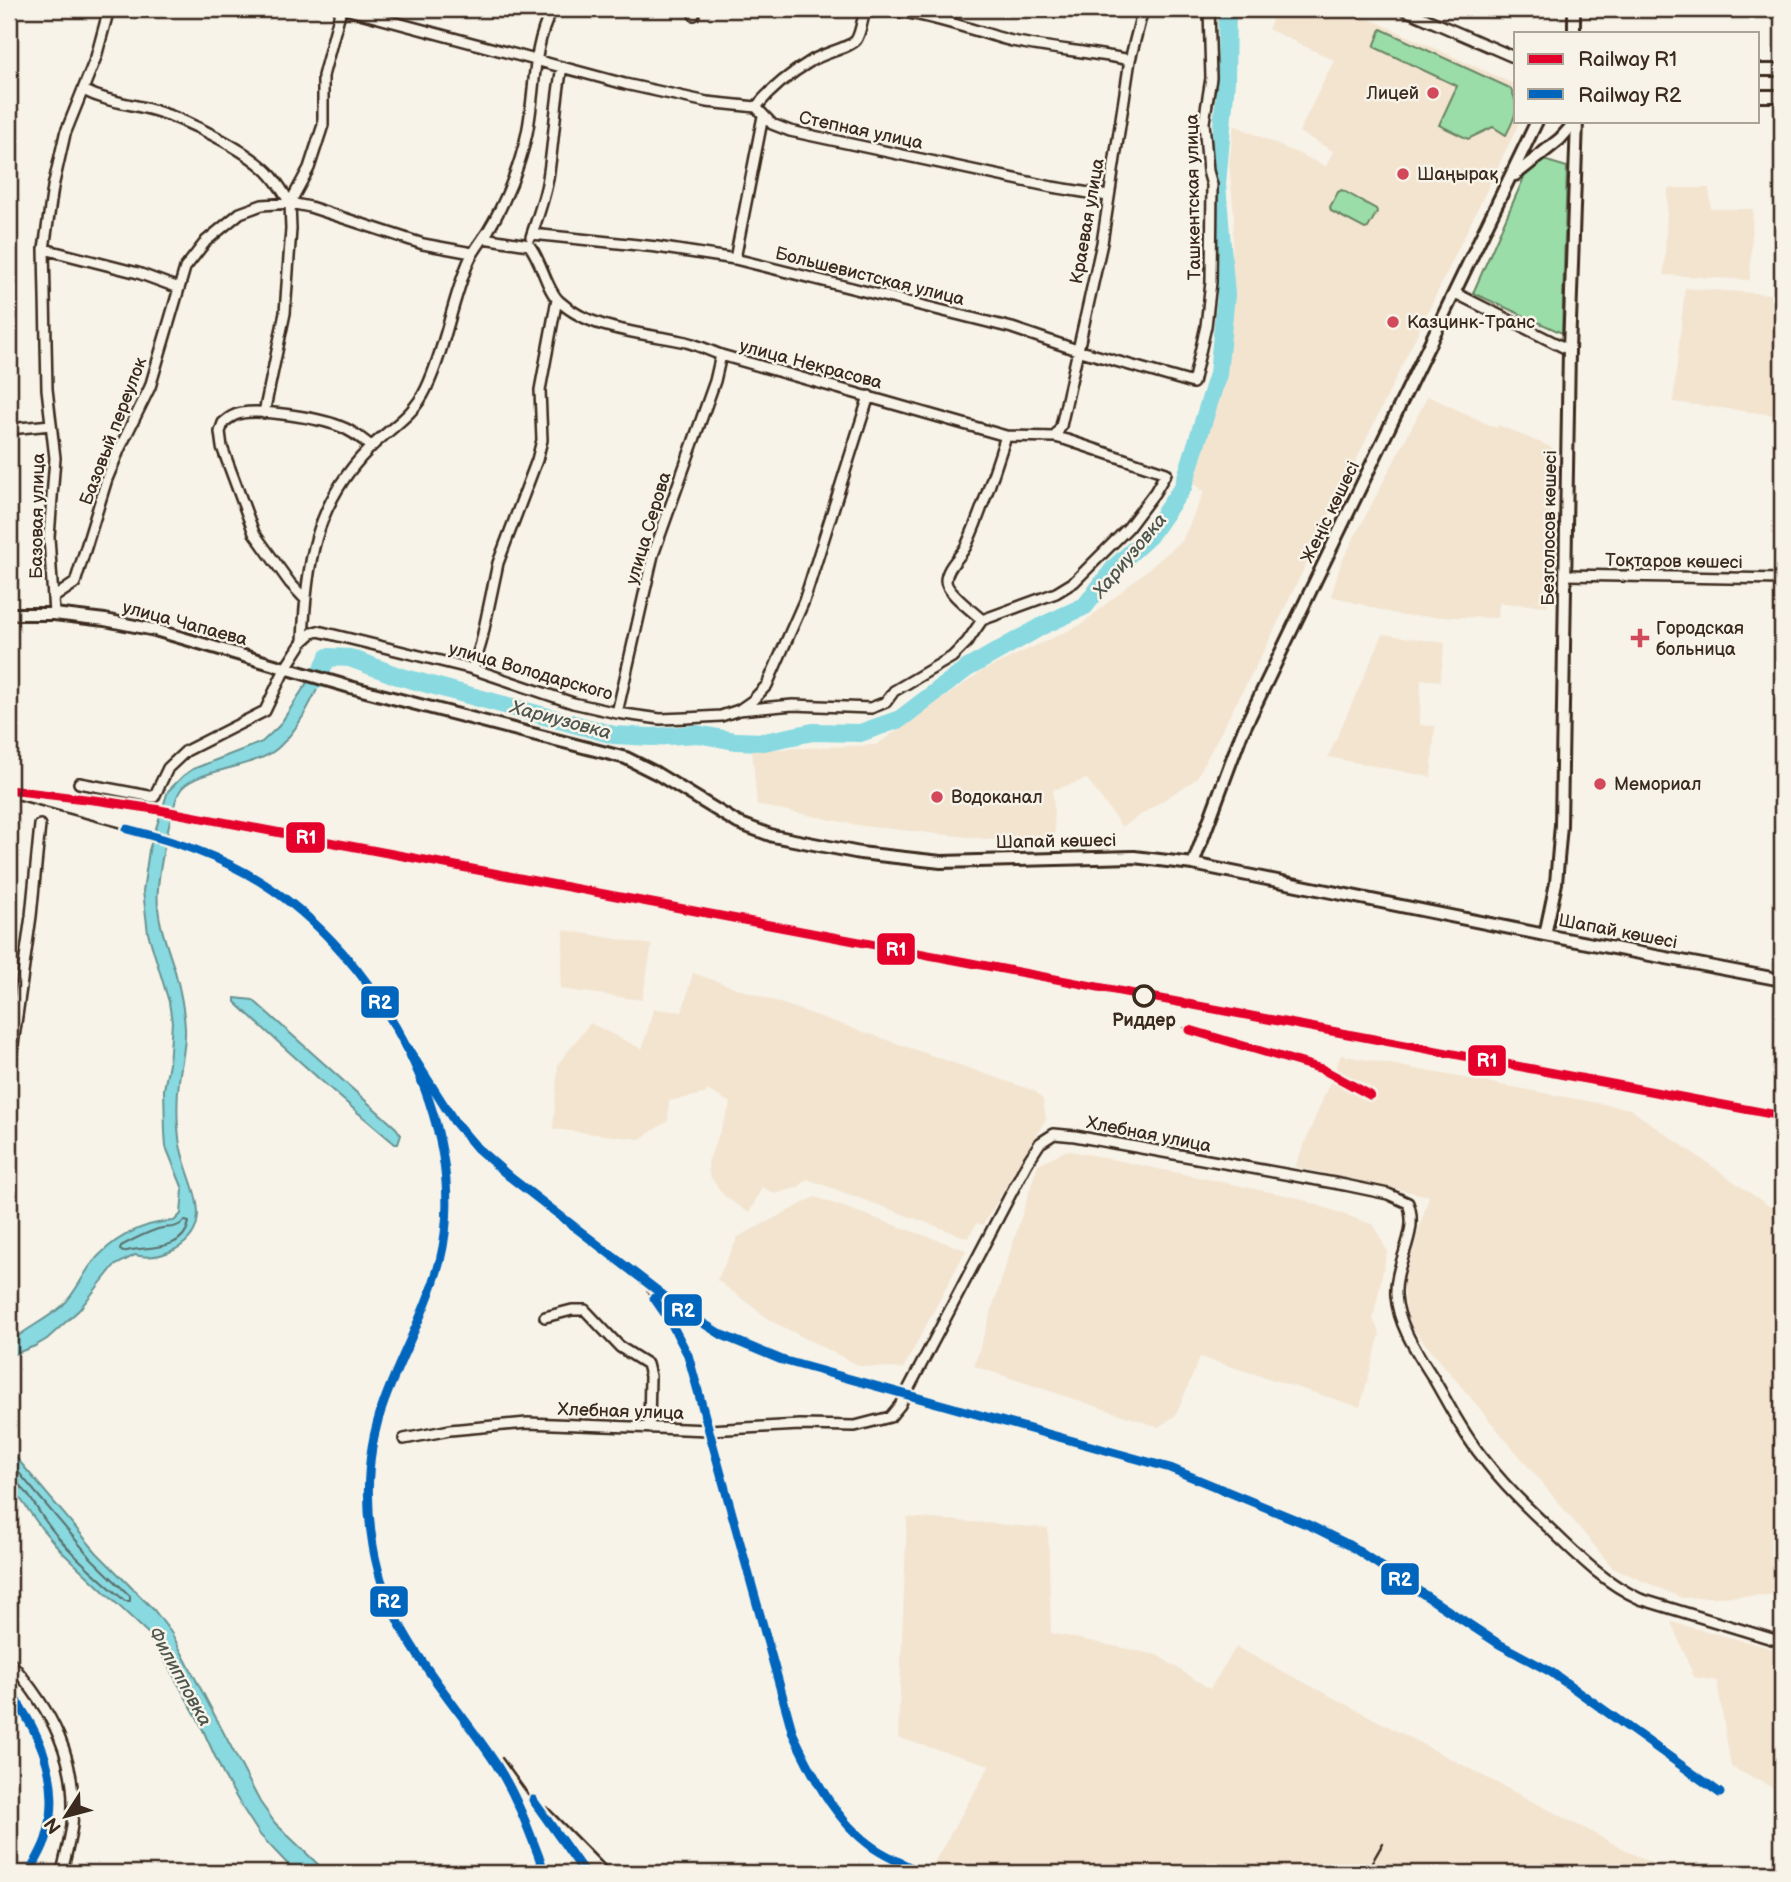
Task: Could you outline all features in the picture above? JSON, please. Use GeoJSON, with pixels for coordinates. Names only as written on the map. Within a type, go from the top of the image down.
{"type":"FeatureCollection","features":[{"type":"Feature","properties":{"kind":"street","name":"Базовая улица"},"geometry":{"type":"LineString","coordinates":[[54,614],[49,537],[55,458],[47,389],[44,249],[53,187],[65,134],[96,57],[109,9]]}},
{"type":"Feature","properties":{"kind":"street"},"geometry":{"type":"LineString","coordinates":[[264,413],[285,313],[290,203],[309,168],[323,125],[323,76],[343,9],[707,102],[756,107],[811,60],[850,45],[858,39],[864,14],[872,10],[918,14],[1010,40],[1130,60]]}},
{"type":"Feature","properties":{"kind":"street"},"geometry":{"type":"LineString","coordinates":[[79,783],[154,797],[168,768],[186,751],[265,711],[285,669],[303,641],[310,559],[317,534],[346,474],[371,446],[408,417],[426,391],[450,312],[472,253],[483,238],[508,190],[527,134],[535,59],[544,25],[552,9]]}},
{"type":"Feature","properties":{"kind":"street","name":"Краевая улица"},"geometry":{"type":"LineString","coordinates":[[1055,437],[1061,426],[1102,243],[1130,60],[1143,9]]}},
{"type":"Feature","properties":{"kind":"street","name":"Ташкентская улица"},"geometry":{"type":"LineString","coordinates":[[1193,383],[1206,326],[1211,282],[1212,185],[1208,171],[1204,122],[1211,78],[1209,9]]}},
{"type":"Feature","properties":{"kind":"street"},"geometry":{"type":"LineString","coordinates":[[1403,9],[1514,57]]}},
{"type":"Feature","properties":{"kind":"street"},"geometry":{"type":"LineString","coordinates":[[1574,9],[1574,32]]}},
{"type":"Feature","properties":{"kind":"street"},"geometry":{"type":"LineString","coordinates":[[472,669],[481,643],[498,563],[542,440],[540,390],[557,299],[529,245],[547,182],[555,100],[562,67]]}},
{"type":"Feature","properties":{"kind":"street"},"geometry":{"type":"LineString","coordinates":[[1760,70],[1782,70]]}},
{"type":"Feature","properties":{"kind":"street"},"geometry":{"type":"LineString","coordinates":[[83,90],[102,99],[173,117],[222,142],[267,171],[279,183],[290,203],[423,244],[472,253]]}},
{"type":"Feature","properties":{"kind":"street"},"geometry":{"type":"LineString","coordinates":[[1760,96],[1782,96]]}},
{"type":"Feature","properties":{"kind":"street","name":"Степная улица"},"geometry":{"type":"LineString","coordinates":[[756,107],[772,124],[790,131],[1052,187],[1108,196]]}},
{"type":"Feature","properties":{"kind":"street"},"geometry":{"type":"LineString","coordinates":[[735,259],[763,116]]}},
{"type":"Feature","properties":{"kind":"street","name":"Жеңіс көшесі"},"geometry":{"type":"LineString","coordinates":[[1193,864],[1241,736],[1537,122]]}},
{"type":"Feature","properties":{"kind":"street","name":"Жеңіс көшесі"},"geometry":{"type":"LineString","coordinates":[[1510,179],[1560,139],[1575,122]]}},
{"type":"Feature","properties":{"kind":"street","name":"Безголосов көшесі"},"geometry":{"type":"LineString","coordinates":[[1545,936],[1556,883],[1562,825],[1569,350],[1576,122]]}},
{"type":"Feature","properties":{"kind":"street","name":"Базовый переулок"},"geometry":{"type":"LineString","coordinates":[[53,598],[75,583],[107,480],[150,387],[185,268],[206,241],[240,213],[261,205],[290,203]]}},
{"type":"Feature","properties":{"kind":"street","name":"Большевистская улица"},"geometry":{"type":"LineString","coordinates":[[532,234],[657,247],[735,259],[1000,325],[1193,383]]}},
{"type":"Feature","properties":{"kind":"street"},"geometry":{"type":"LineString","coordinates":[[483,238],[529,245]]}},
{"type":"Feature","properties":{"kind":"street"},"geometry":{"type":"LineString","coordinates":[[44,249],[138,273],[179,288]]}},
{"type":"Feature","properties":{"kind":"street"},"geometry":{"type":"LineString","coordinates":[[1455,293],[1569,350]]}},
{"type":"Feature","properties":{"kind":"street","name":"улица Некрасова"},"geometry":{"type":"LineString","coordinates":[[557,299],[576,314],[599,323],[690,343],[721,355],[1006,436],[1055,437],[1166,473],[1128,528],[1074,582],[1056,593],[982,620]]}},
{"type":"Feature","properties":{"kind":"street","name":"улица Серова"},"geometry":{"type":"LineString","coordinates":[[617,713],[653,555],[715,381],[721,355]]}},
{"type":"Feature","properties":{"kind":"street","name":"улица Володарского"},"geometry":{"type":"LineString","coordinates":[[303,641],[318,631],[472,669],[573,703],[617,713],[673,719],[721,716],[739,710],[767,685],[804,601],[869,396]]}},
{"type":"Feature","properties":{"kind":"street"},"geometry":{"type":"LineString","coordinates":[[305,599],[254,533],[222,447],[220,432],[223,422],[243,412],[338,425],[358,435],[371,446]]}},
{"type":"Feature","properties":{"kind":"street"},"geometry":{"type":"LineString","coordinates":[[9,429],[51,425]]}},
{"type":"Feature","properties":{"kind":"street"},"geometry":{"type":"LineString","coordinates":[[739,710],[793,705],[871,708],[886,702],[894,691],[952,657],[967,642],[982,620],[948,589],[946,581],[979,517],[1006,436]]}},
{"type":"Feature","properties":{"kind":"street","name":"Тоқтаров көшесі"},"geometry":{"type":"LineString","coordinates":[[1566,575],[1782,579]]}},
{"type":"Feature","properties":{"kind":"street","name":"улица Чапаева"},"geometry":{"type":"LineString","coordinates":[[9,614],[54,614],[155,630],[350,687]]}},
{"type":"Feature","properties":{"kind":"street","name":"Шапай көшесі"},"geometry":{"type":"LineString","coordinates":[[350,687],[626,758],[674,783],[738,823],[773,836],[860,853],[941,862],[1134,858],[1193,864],[1545,936],[1782,980]]}},
{"type":"Feature","properties":{"kind":"street"},"geometry":{"type":"LineString","coordinates":[[9,1073],[31,916],[40,825]]}},
{"type":"Feature","properties":{"kind":"street","name":"Хлебная улица"},"geometry":{"type":"LineString","coordinates":[[404,1439],[450,1430],[527,1423],[709,1430],[800,1425],[855,1426],[890,1417],[906,1394],[1040,1143],[1054,1134],[1104,1140],[1202,1161],[1300,1176],[1388,1194],[1408,1203],[1413,1216],[1410,1234],[1398,1266],[1396,1295],[1402,1324],[1482,1457],[1537,1516],[1599,1576],[1621,1590],[1658,1605],[1705,1616],[1782,1642]]}},
{"type":"Feature","properties":{"kind":"street"},"geometry":{"type":"LineString","coordinates":[[545,1317],[572,1310],[585,1310],[620,1347],[647,1364],[650,1377],[649,1426]]}},
{"type":"Feature","properties":{"kind":"street"},"geometry":{"type":"LineString","coordinates":[[9,1661],[47,1709],[62,1744],[73,1788],[72,1825],[62,1873]]}},
{"type":"Feature","properties":{"kind":"shaded area"},"geometry":{"type":"Polygon","coordinates":[[[1277,9],[1348,9],[1514,84],[1514,122],[1520,122],[1267,645],[1196,779],[1122,827],[1087,779],[1053,790],[1055,837],[1014,842],[863,826],[757,805],[752,750],[876,745],[982,671],[1082,624],[1182,541],[1204,492],[1193,482],[1225,380],[1234,216],[1229,163],[1234,125],[1326,166],[1333,151],[1299,132],[1334,60],[1268,29],[1277,9]]]}},
{"type":"Feature","properties":{"kind":"shaded area"},"geometry":{"type":"Polygon","coordinates":[[[1668,188],[1709,188],[1711,209],[1753,209],[1750,280],[1664,275],[1668,188]]]}},
{"type":"Feature","properties":{"kind":"shaded area"},"geometry":{"type":"Polygon","coordinates":[[[1685,288],[1782,295],[1782,397],[1778,397],[1775,415],[1673,402],[1685,288]]]}},
{"type":"Feature","properties":{"kind":"shaded area"},"geometry":{"type":"Polygon","coordinates":[[[1428,396],[1496,428],[1498,425],[1553,448],[1550,494],[1552,557],[1548,606],[1499,603],[1498,618],[1402,616],[1331,596],[1341,563],[1428,396]]]}},
{"type":"Feature","properties":{"kind":"shaded area"},"geometry":{"type":"Polygon","coordinates":[[[1383,634],[1445,643],[1440,681],[1421,679],[1420,725],[1435,726],[1431,777],[1328,757],[1383,634]]]}},
{"type":"Feature","properties":{"kind":"shaded area"},"geometry":{"type":"Polygon","coordinates":[[[564,930],[652,945],[642,1000],[560,989],[564,930]]]}},
{"type":"Feature","properties":{"kind":"shaded area"},"geometry":{"type":"Polygon","coordinates":[[[693,973],[1035,1091],[1043,1100],[1046,1119],[983,1225],[977,1223],[968,1238],[807,1179],[799,1187],[775,1194],[762,1187],[749,1213],[724,1196],[709,1175],[708,1162],[731,1103],[707,1090],[705,1094],[669,1101],[668,1121],[640,1139],[553,1129],[558,1064],[590,1023],[642,1049],[654,1009],[682,1012],[693,973]]]}},
{"type":"Feature","properties":{"kind":"shaded area"},"geometry":{"type":"Polygon","coordinates":[[[1341,1055],[1630,1109],[1782,1215],[1782,1584],[1770,1595],[1682,1598],[1613,1568],[1408,1323],[1403,1283],[1429,1196],[1295,1167],[1341,1055]]]}},
{"type":"Feature","properties":{"kind":"shaded area"},"geometry":{"type":"Polygon","coordinates":[[[1067,1150],[1295,1197],[1374,1225],[1387,1251],[1373,1319],[1380,1334],[1360,1407],[1200,1357],[1176,1415],[1159,1427],[974,1366],[1038,1164],[1067,1150]]]}},
{"type":"Feature","properties":{"kind":"shaded area"},"geometry":{"type":"Polygon","coordinates":[[[815,1197],[966,1250],[903,1369],[860,1366],[773,1322],[717,1280],[738,1237],[815,1197]]]}},
{"type":"Feature","properties":{"kind":"shaded area"},"geometry":{"type":"Polygon","coordinates":[[[907,1517],[1048,1528],[1051,1633],[1157,1655],[1210,1689],[1236,1647],[1670,1873],[928,1873],[990,1765],[898,1738],[907,1517]]]}},
{"type":"Feature","properties":{"kind":"shaded area"},"geometry":{"type":"Polygon","coordinates":[[[1671,1622],[1782,1651],[1782,1789],[1773,1788],[1731,1767],[1717,1681],[1694,1677],[1671,1622]]]}},
{"type":"Feature","properties":{"kind":"green space"},"geometry":{"type":"Polygon","coordinates":[[[1381,29],[1510,88],[1514,98],[1514,118],[1506,135],[1493,127],[1468,139],[1439,125],[1457,86],[1374,47],[1381,29]]]}},
{"type":"Feature","properties":{"kind":"green space"},"geometry":{"type":"Polygon","coordinates":[[[1533,157],[1567,167],[1562,333],[1473,293],[1533,157]]]}},
{"type":"Feature","properties":{"kind":"green space"},"geometry":{"type":"Polygon","coordinates":[[[1342,190],[1376,209],[1368,228],[1365,229],[1331,211],[1330,207],[1338,192],[1342,190]]]}},
{"type":"Feature","properties":{"kind":"water"},"geometry":{"type":"Polygon","coordinates":[[[323,658],[331,661],[309,706],[288,737],[265,756],[201,776],[183,787],[175,804],[167,835],[159,880],[158,910],[184,1014],[185,1035],[177,1110],[180,1147],[197,1203],[195,1228],[189,1239],[176,1249],[156,1256],[135,1255],[114,1266],[79,1310],[47,1339],[9,1356],[9,1343],[62,1306],[90,1266],[107,1248],[127,1234],[150,1225],[174,1221],[181,1214],[183,1189],[166,1147],[165,1132],[164,1089],[172,1022],[169,1002],[148,933],[143,891],[149,850],[168,791],[193,769],[262,742],[279,726],[323,658]]]}},
{"type":"Feature","properties":{"kind":"water"},"geometry":{"type":"Polygon","coordinates":[[[235,998],[253,1000],[396,1128],[401,1135],[398,1144],[374,1127],[294,1056],[235,1002],[235,998]]]}},
{"type":"Feature","properties":{"kind":"water","name":"Филипповка"},"geometry":{"type":"Polygon","coordinates":[[[9,1449],[97,1553],[154,1610],[172,1634],[260,1802],[275,1823],[327,1873],[296,1873],[260,1835],[223,1774],[198,1719],[151,1636],[63,1553],[9,1483],[9,1449]]]}},
{"type":"Feature","properties":{"kind":"waterway","name":"Хариузовка"},"geometry":{"type":"LineString","coordinates":[[317,680],[328,657],[350,658],[398,676],[614,735],[652,737],[697,734],[735,741],[764,742],[813,732],[860,733],[900,719],[966,669],[1044,625],[1085,606],[1115,567],[1149,536],[1183,487],[1218,374],[1226,295],[1217,184],[1226,81],[1227,9]]}},
{"type":"Feature","properties":{"kind":"railway"},"geometry":{"type":"LineString","coordinates":[[9,790],[154,809],[1782,1116]]}},
{"type":"Feature","properties":{"kind":"railway"},"geometry":{"type":"LineString","coordinates":[[19,800],[173,842],[215,857],[262,882],[301,911],[335,942],[375,995],[410,1053]]}},
{"type":"Feature","properties":{"kind":"railway"},"geometry":{"type":"LineString","coordinates":[[1184,1028],[1322,1069],[1370,1095]]}},
{"type":"Feature","properties":{"kind":"railway"},"geometry":{"type":"LineString","coordinates":[[407,1047],[454,1121],[477,1148],[510,1177],[685,1312],[722,1335],[782,1360],[1170,1468],[1311,1526],[1349,1545],[1499,1644],[1551,1672],[1720,1793]]}},
{"type":"Feature","properties":{"kind":"railway"},"geometry":{"type":"LineString","coordinates":[[424,1089],[437,1130],[445,1173],[444,1239],[435,1276],[389,1393],[375,1439],[369,1487],[373,1545],[385,1593],[405,1638],[511,1789],[545,1873]]}},
{"type":"Feature","properties":{"kind":"railway"},"geometry":{"type":"LineString","coordinates":[[647,1290],[670,1321],[688,1355],[793,1734],[826,1797],[848,1825],[874,1848],[922,1873]]}},
{"type":"Feature","properties":{"kind":"railway"},"geometry":{"type":"LineString","coordinates":[[9,1691],[31,1724],[46,1760],[50,1780],[51,1819],[44,1843],[29,1873]]}},
{"type":"Feature","properties":{"kind":"railway"},"geometry":{"type":"LineString","coordinates":[[502,1758],[585,1873]]}},
{"type":"Feature","properties":{"kind":"railway"},"geometry":{"type":"LineString","coordinates":[[547,1807],[612,1873]]}},
{"type":"Feature","properties":{"kind":"railway"},"geometry":{"type":"LineString","coordinates":[[1366,1873],[1383,1843]]}},
{"type":"Feature","properties":{"kind":"rail line","name":"R1"},"geometry":{"type":"LineString","coordinates":[[9,790],[154,809],[1782,1116]]}},
{"type":"Feature","properties":{"kind":"rail line","name":"R2"},"geometry":{"type":"LineString","coordinates":[[127,829],[179,844],[229,864],[261,882],[303,913],[342,952],[377,997],[406,1047],[429,1100],[443,1154],[447,1208],[435,1279],[384,1402],[374,1437],[368,1491],[373,1546],[381,1578],[406,1636],[504,1777],[524,1817],[545,1873]]}},
{"type":"Feature","properties":{"kind":"rail line","name":"R1"},"geometry":{"type":"LineString","coordinates":[[1190,1030],[1322,1069],[1370,1095]]}},
{"type":"Feature","properties":{"kind":"rail line","name":"R2"},"geometry":{"type":"LineString","coordinates":[[407,1047],[454,1121],[477,1148],[510,1177],[685,1312],[722,1335],[782,1360],[1170,1468],[1311,1526],[1349,1545],[1499,1644],[1551,1672],[1720,1793]]}},
{"type":"Feature","properties":{"kind":"rail line","name":"R2"},"geometry":{"type":"LineString","coordinates":[[654,1298],[688,1355],[793,1734],[826,1797],[848,1825],[874,1848],[922,1873]]}},
{"type":"Feature","properties":{"kind":"rail line","name":"R2"},"geometry":{"type":"LineString","coordinates":[[9,1691],[31,1724],[46,1760],[50,1780],[51,1819],[44,1843],[29,1873]]}},
{"type":"Feature","properties":{"kind":"rail line","name":"R2"},"geometry":{"type":"LineString","coordinates":[[533,1800],[585,1873]]}},
{"type":"Feature","properties":{"kind":"place","name":"Лицей"},"geometry":{"type":"Point","coordinates":[1433,93]}},
{"type":"Feature","properties":{"kind":"place","name":"Шаңырақ"},"geometry":{"type":"Point","coordinates":[1403,174]}},
{"type":"Feature","properties":{"kind":"place","name":"Казцинк-Транс"},"geometry":{"type":"Point","coordinates":[1393,322]}},
{"type":"Feature","properties":{"kind":"place","name":"Городская больница"},"geometry":{"type":"Point","coordinates":[1640,638]}},
{"type":"Feature","properties":{"kind":"place","name":"Мемориал"},"geometry":{"type":"Point","coordinates":[1600,784]}},
{"type":"Feature","properties":{"kind":"place","name":"Водоканал"},"geometry":{"type":"Point","coordinates":[937,797]}},
{"type":"Feature","properties":{"kind":"place","name":"Риддер"},"geometry":{"type":"Point","coordinates":[1144,996]}}]}
